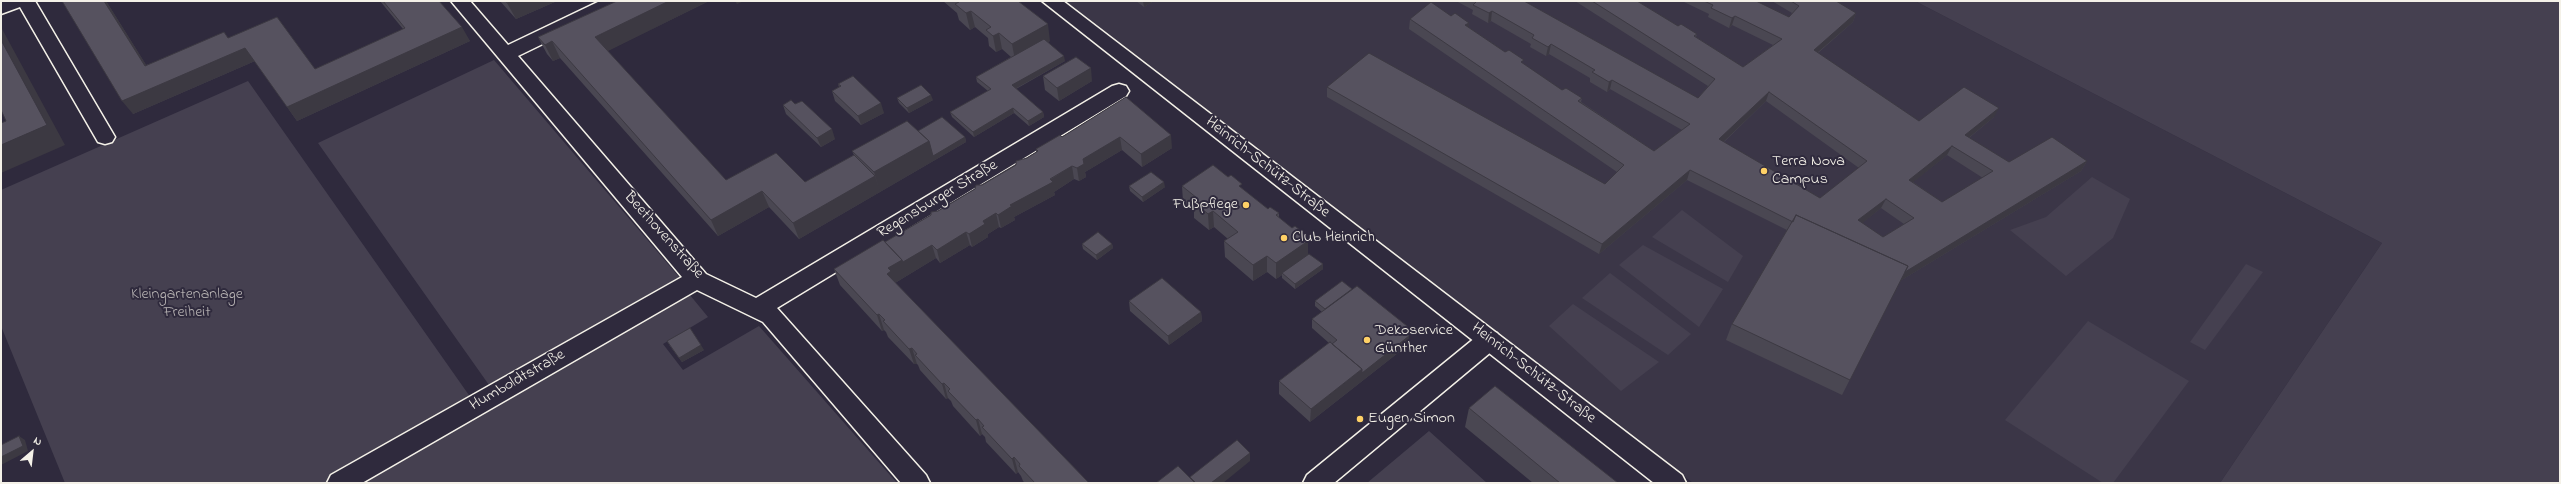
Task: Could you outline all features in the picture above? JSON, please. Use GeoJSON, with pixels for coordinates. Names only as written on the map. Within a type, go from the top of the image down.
{"type":"FeatureCollection","features":[{"type":"Feature","properties":{"kind":"street"},"geometry":{"type":"LineString","coordinates":[[1,8],[18,1]]}},
{"type":"Feature","properties":{"kind":"street"},"geometry":{"type":"LineString","coordinates":[[26,1],[106,137]]}},
{"type":"Feature","properties":{"kind":"street","name":"Beethovenstraße"},"geometry":{"type":"LineString","coordinates":[[460,1],[697,278],[771,316],[917,483]]}},
{"type":"Feature","properties":{"kind":"street"},"geometry":{"type":"LineString","coordinates":[[505,54],[616,1]]}},
{"type":"Feature","properties":{"kind":"street","name":"Heinrich-Schütz-Straße"},"geometry":{"type":"LineString","coordinates":[[1051,1],[1673,483]]}},
{"type":"Feature","properties":{"kind":"street","name":"Regensburger Straße"},"geometry":{"type":"LineString","coordinates":[[757,309],[1119,91]]}},
{"type":"Feature","properties":{"kind":"street","name":"Humboldtstraße"},"geometry":{"type":"LineString","coordinates":[[340,483],[697,278]]}},
{"type":"Feature","properties":{"kind":"street"},"geometry":{"type":"LineString","coordinates":[[1316,483],[1489,340]]}},
{"type":"Feature","properties":{"kind":"shaded area","name":"Terra Nova Campus"},"geometry":{"type":"Polygon","coordinates":[[[1064,1],[1915,1],[2382,243],[2220,483],[1693,483],[1064,1]]]}},
{"type":"Feature","properties":{"kind":"green space"},"geometry":{"type":"Polygon","coordinates":[[[1915,1],[2560,1],[2560,483],[2220,483],[2382,243],[1915,1]]]}},
{"type":"Feature","properties":{"kind":"green space"},"geometry":{"type":"Polygon","coordinates":[[[494,60],[679,277],[489,385],[318,143],[494,60]]]}},
{"type":"Feature","properties":{"kind":"green space","name":"Kleingartenanlage Freiheit"},"geometry":{"type":"Polygon","coordinates":[[[248,81],[478,408],[685,289],[708,317],[663,344],[683,370],[759,326],[897,483],[65,483],[1,326],[1,190],[248,81]]]}},
{"type":"Feature","properties":{"kind":"green space"},"geometry":{"type":"Polygon","coordinates":[[[2092,177],[2130,199],[2113,238],[2066,276],[2010,230],[2046,217],[2092,177]]]}},
{"type":"Feature","properties":{"kind":"green space"},"geometry":{"type":"Polygon","coordinates":[[[1682,210],[1743,256],[1728,282],[1652,237],[1682,210]]]}},
{"type":"Feature","properties":{"kind":"green space"},"geometry":{"type":"Polygon","coordinates":[[[1643,245],[1723,289],[1699,327],[1619,265],[1643,245]]]}},
{"type":"Feature","properties":{"kind":"green space"},"geometry":{"type":"Polygon","coordinates":[[[2246,264],[2263,272],[2205,350],[2190,342],[2246,264]]]}},
{"type":"Feature","properties":{"kind":"green space"},"geometry":{"type":"Polygon","coordinates":[[[1610,273],[1691,334],[1668,355],[1582,298],[1610,273]]]}},
{"type":"Feature","properties":{"kind":"green space"},"geometry":{"type":"Polygon","coordinates":[[[1573,304],[1659,362],[1621,391],[1549,326],[1573,304]]]}},
{"type":"Feature","properties":{"kind":"green space"},"geometry":{"type":"Polygon","coordinates":[[[2088,321],[2189,381],[2113,483],[2103,483],[2005,420],[2088,321]]]}},
{"type":"Feature","properties":{"kind":"green space"},"geometry":{"type":"Polygon","coordinates":[[[1429,431],[1487,483],[1367,483],[1429,431]]]}},
{"type":"Feature","properties":{"kind":"building"},"geometry":{"type":"Polygon","coordinates":[[[62,1],[104,1],[145,66],[224,32],[228,38],[277,17],[315,69],[405,28],[383,1],[439,1],[462,27],[287,107],[245,48],[122,101],[62,1]]]}},
{"type":"Feature","properties":{"kind":"building"},"geometry":{"type":"Polygon","coordinates":[[[617,1],[669,1],[595,37],[726,180],[776,153],[805,182],[854,155],[875,176],[793,223],[762,191],[711,220],[552,41],[545,45],[538,37],[617,1]]]}},
{"type":"Feature","properties":{"kind":"building"},"geometry":{"type":"Polygon","coordinates":[[[959,1],[1018,1],[1048,24],[1012,44],[999,33],[993,36],[986,30],[991,27],[971,11],[966,13],[955,4],[959,1]]]}},
{"type":"Feature","properties":{"kind":"building"},"geometry":{"type":"Polygon","coordinates":[[[1474,1],[1524,1],[1698,98],[1715,79],[1592,1],[1637,1],[1678,26],[1681,24],[1697,34],[1694,36],[1743,67],[1782,39],[1735,16],[1732,18],[1711,8],[1713,5],[1704,1],[1756,1],[1789,17],[1799,6],[1791,1],[1836,1],[1856,13],[1814,50],[1919,121],[1964,87],[1999,108],[1965,135],[2009,162],[2052,137],[2087,161],[1905,272],[1908,266],[1796,215],[1793,222],[1690,170],[1602,244],[1327,87],[1369,53],[1605,184],[1624,165],[1410,19],[1431,2],[1451,16],[1455,13],[1469,23],[1465,25],[1505,52],[1509,50],[1524,60],[1521,62],[1562,90],[1566,88],[1582,98],[1578,101],[1654,151],[1690,124],[1612,80],[1609,82],[1592,72],[1595,70],[1551,44],[1548,47],[1532,38],[1534,35],[1492,11],[1489,13],[1473,5],[1476,2],[1474,1]],[[1769,92],[1719,139],[1820,198],[1867,161],[1769,92]],[[1952,146],[1909,180],[1942,202],[1993,171],[1952,146]],[[1886,199],[1858,220],[1883,237],[1914,218],[1886,199]]]}},
{"type":"Feature","properties":{"kind":"building"},"geometry":{"type":"Polygon","coordinates":[[[1044,39],[1064,56],[1012,85],[1043,112],[1028,121],[1013,108],[973,132],[950,112],[991,89],[976,77],[1044,39]]]}},
{"type":"Feature","properties":{"kind":"building"},"geometry":{"type":"Polygon","coordinates":[[[1,40],[47,125],[1,145],[1,123],[6,121],[1,110],[1,40]]]}},
{"type":"Feature","properties":{"kind":"building"},"geometry":{"type":"Polygon","coordinates":[[[1076,57],[1091,68],[1057,88],[1043,76],[1076,57]]]}},
{"type":"Feature","properties":{"kind":"building"},"geometry":{"type":"Polygon","coordinates":[[[853,76],[881,103],[858,116],[832,91],[841,86],[838,84],[853,76]]]}},
{"type":"Feature","properties":{"kind":"building"},"geometry":{"type":"Polygon","coordinates":[[[921,85],[931,95],[907,108],[897,98],[921,85]]]}},
{"type":"Feature","properties":{"kind":"building"},"geometry":{"type":"Polygon","coordinates":[[[1126,97],[1171,135],[1141,154],[1120,137],[1083,159],[1084,164],[1077,168],[1072,166],[1050,179],[1053,182],[1010,205],[1012,206],[998,215],[996,213],[983,221],[985,224],[969,234],[966,232],[937,250],[932,245],[903,262],[885,242],[931,215],[931,212],[938,211],[975,189],[976,185],[982,185],[1016,165],[1016,161],[1027,158],[1038,151],[1036,149],[1060,135],[1062,137],[1126,97]]]}},
{"type":"Feature","properties":{"kind":"building"},"geometry":{"type":"Polygon","coordinates":[[[791,100],[795,104],[802,101],[832,129],[817,138],[783,105],[791,100]]]}},
{"type":"Feature","properties":{"kind":"building"},"geometry":{"type":"Polygon","coordinates":[[[942,117],[965,137],[933,156],[929,141],[918,131],[942,117]]]}},
{"type":"Feature","properties":{"kind":"building"},"geometry":{"type":"Polygon","coordinates":[[[907,121],[929,141],[874,172],[852,151],[907,121]]]}},
{"type":"Feature","properties":{"kind":"building"},"geometry":{"type":"Polygon","coordinates":[[[1213,165],[1228,177],[1231,175],[1242,184],[1239,186],[1268,209],[1270,207],[1279,213],[1276,215],[1292,228],[1295,226],[1302,232],[1300,234],[1308,241],[1276,263],[1267,256],[1253,265],[1224,241],[1238,232],[1213,211],[1208,214],[1193,201],[1197,198],[1182,186],[1213,165]]]}},
{"type":"Feature","properties":{"kind":"building"},"geometry":{"type":"Polygon","coordinates":[[[1151,172],[1164,182],[1142,197],[1129,186],[1151,172]]]}},
{"type":"Feature","properties":{"kind":"building"},"geometry":{"type":"Polygon","coordinates":[[[1796,215],[1908,266],[1850,380],[1732,324],[1796,215]]]}},
{"type":"Feature","properties":{"kind":"building"},"geometry":{"type":"Polygon","coordinates":[[[1098,232],[1112,244],[1096,255],[1082,244],[1098,232]]]}},
{"type":"Feature","properties":{"kind":"building"},"geometry":{"type":"Polygon","coordinates":[[[883,240],[902,260],[888,268],[891,271],[887,274],[1089,483],[1035,483],[1019,466],[1020,464],[1014,457],[1012,459],[982,427],[984,426],[978,419],[976,420],[948,391],[950,389],[944,383],[942,384],[915,355],[917,354],[912,348],[909,349],[883,321],[885,320],[879,314],[877,315],[834,269],[883,240]]]}},
{"type":"Feature","properties":{"kind":"building"},"geometry":{"type":"Polygon","coordinates":[[[1309,254],[1323,264],[1295,284],[1282,273],[1309,254]]]}},
{"type":"Feature","properties":{"kind":"building"},"geometry":{"type":"Polygon","coordinates":[[[1162,278],[1201,312],[1168,336],[1129,301],[1162,278]]]}},
{"type":"Feature","properties":{"kind":"building"},"geometry":{"type":"Polygon","coordinates":[[[1342,281],[1352,289],[1325,309],[1315,301],[1342,281]]]}},
{"type":"Feature","properties":{"kind":"building","name":"Dekoservice Günther"},"geometry":{"type":"Polygon","coordinates":[[[1357,286],[1407,326],[1409,336],[1362,373],[1362,369],[1332,344],[1337,340],[1312,319],[1357,286]]]}},
{"type":"Feature","properties":{"kind":"building"},"geometry":{"type":"Polygon","coordinates":[[[690,328],[701,345],[679,358],[667,341],[690,328]]]}},
{"type":"Feature","properties":{"kind":"building"},"geometry":{"type":"Polygon","coordinates":[[[1330,342],[1362,369],[1311,409],[1279,381],[1330,342]]]}},
{"type":"Feature","properties":{"kind":"building"},"geometry":{"type":"Polygon","coordinates":[[[1495,386],[1618,483],[1560,483],[1469,408],[1495,386]]]}},
{"type":"Feature","properties":{"kind":"building"},"geometry":{"type":"Polygon","coordinates":[[[19,436],[23,446],[1,457],[1,445],[19,436]]]}},
{"type":"Feature","properties":{"kind":"building"},"geometry":{"type":"Polygon","coordinates":[[[1237,440],[1250,453],[1211,483],[1196,483],[1190,477],[1237,440]]]}},
{"type":"Feature","properties":{"kind":"building"},"geometry":{"type":"Polygon","coordinates":[[[1178,466],[1195,483],[1156,483],[1178,466]]]}},
{"type":"Feature","properties":{"kind":"place","name":"Terra Nova Campus"},"geometry":{"type":"Point","coordinates":[1764,171]}},
{"type":"Feature","properties":{"kind":"place","name":"Fußpflege"},"geometry":{"type":"Point","coordinates":[1246,205]}},
{"type":"Feature","properties":{"kind":"place","name":"Club Heinrich"},"geometry":{"type":"Point","coordinates":[1284,238]}},
{"type":"Feature","properties":{"kind":"place","name":"Dekoservice Günther"},"geometry":{"type":"Point","coordinates":[1367,340]}},
{"type":"Feature","properties":{"kind":"place","name":"Eugen Simon"},"geometry":{"type":"Point","coordinates":[1360,419]}}]}
